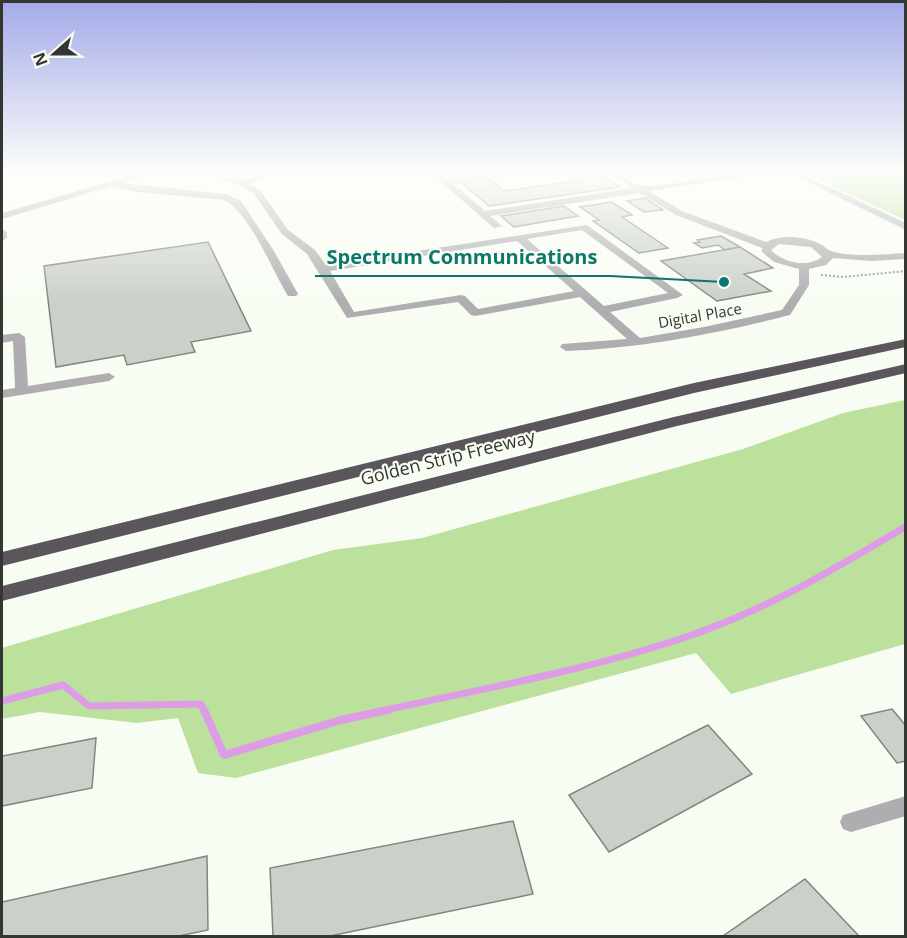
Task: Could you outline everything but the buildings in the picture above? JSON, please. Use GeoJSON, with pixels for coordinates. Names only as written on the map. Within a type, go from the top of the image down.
{"type":"FeatureCollection","features":[{"type":"Feature","properties":{"kind":"highway","name":"Golden Strip Freeway"},"geometry":{"type":"LineString","coordinates":[[2,559],[694,388],[906,343]]}},
{"type":"Feature","properties":{"kind":"highway","name":"Golden Strip Freeway"},"geometry":{"type":"LineString","coordinates":[[2,594],[674,422],[903,369]]}},
{"type":"Feature","properties":{"kind":"street"},"geometry":{"type":"LineString","coordinates":[[247,216],[292,294]]}},
{"type":"Feature","properties":{"kind":"street"},"geometry":{"type":"LineString","coordinates":[[274,216],[285,232],[311,252],[351,316],[461,298],[475,314],[583,293]]}},
{"type":"Feature","properties":{"kind":"street"},"geometry":{"type":"LineString","coordinates":[[484,216],[497,226]]}},
{"type":"Feature","properties":{"kind":"street"},"geometry":{"type":"LineString","coordinates":[[687,216],[767,246],[778,242],[798,242],[817,246],[828,254],[871,258],[906,256]]}},
{"type":"Feature","properties":{"kind":"street"},"geometry":{"type":"LineString","coordinates":[[883,216],[906,227]]}},
{"type":"Feature","properties":{"kind":"street"},"geometry":{"type":"LineString","coordinates":[[323,269],[584,227],[678,295],[602,310]]}},
{"type":"Feature","properties":{"kind":"street"},"geometry":{"type":"LineString","coordinates":[[2,232],[2,238]]}},
{"type":"Feature","properties":{"kind":"street"},"geometry":{"type":"LineString","coordinates":[[520,238],[637,342]]}},
{"type":"Feature","properties":{"kind":"street"},"geometry":{"type":"LineString","coordinates":[[767,246],[766,250],[774,258],[804,269],[826,261],[828,254]]}},
{"type":"Feature","properties":{"kind":"street","name":"Digital Place"},"geometry":{"type":"LineString","coordinates":[[566,346],[601,346],[702,333],[786,313],[804,285],[804,269]]}},
{"type":"Feature","properties":{"kind":"street"},"geometry":{"type":"LineString","coordinates":[[2,339],[19,337],[22,390]]}},
{"type":"Feature","properties":{"kind":"street"},"geometry":{"type":"LineString","coordinates":[[2,394],[110,377]]}},
{"type":"Feature","properties":{"kind":"street"},"geometry":{"type":"LineString","coordinates":[[851,822],[906,806]]}},
{"type":"Feature","properties":{"kind":"path"},"geometry":{"type":"LineString","coordinates":[[804,269],[843,278],[906,271]]}},
{"type":"Feature","properties":{"kind":"green space"},"geometry":{"type":"Polygon","coordinates":[[[905,400],[905,644],[731,694],[696,653],[236,778],[198,773],[178,718],[137,723],[40,712],[2,719],[2,648],[333,550],[422,538],[743,449],[843,413],[905,400]]]}},
{"type":"Feature","properties":{"kind":"waterway"},"geometry":{"type":"LineString","coordinates":[[381,711],[573,669],[649,649],[715,627],[771,602],[905,527]]}},
{"type":"Feature","properties":{"kind":"waterway"},"geometry":{"type":"LineString","coordinates":[[2,701],[63,685],[89,706],[201,704],[204,711]]}},
{"type":"Feature","properties":{"kind":"waterway"},"geometry":{"type":"LineString","coordinates":[[204,710],[224,755],[341,720],[388,710]]}},
{"type":"Feature","properties":{"kind":"place","name":"Spectrum Communications"},"geometry":{"type":"Point","coordinates":[724,282]}}]}
